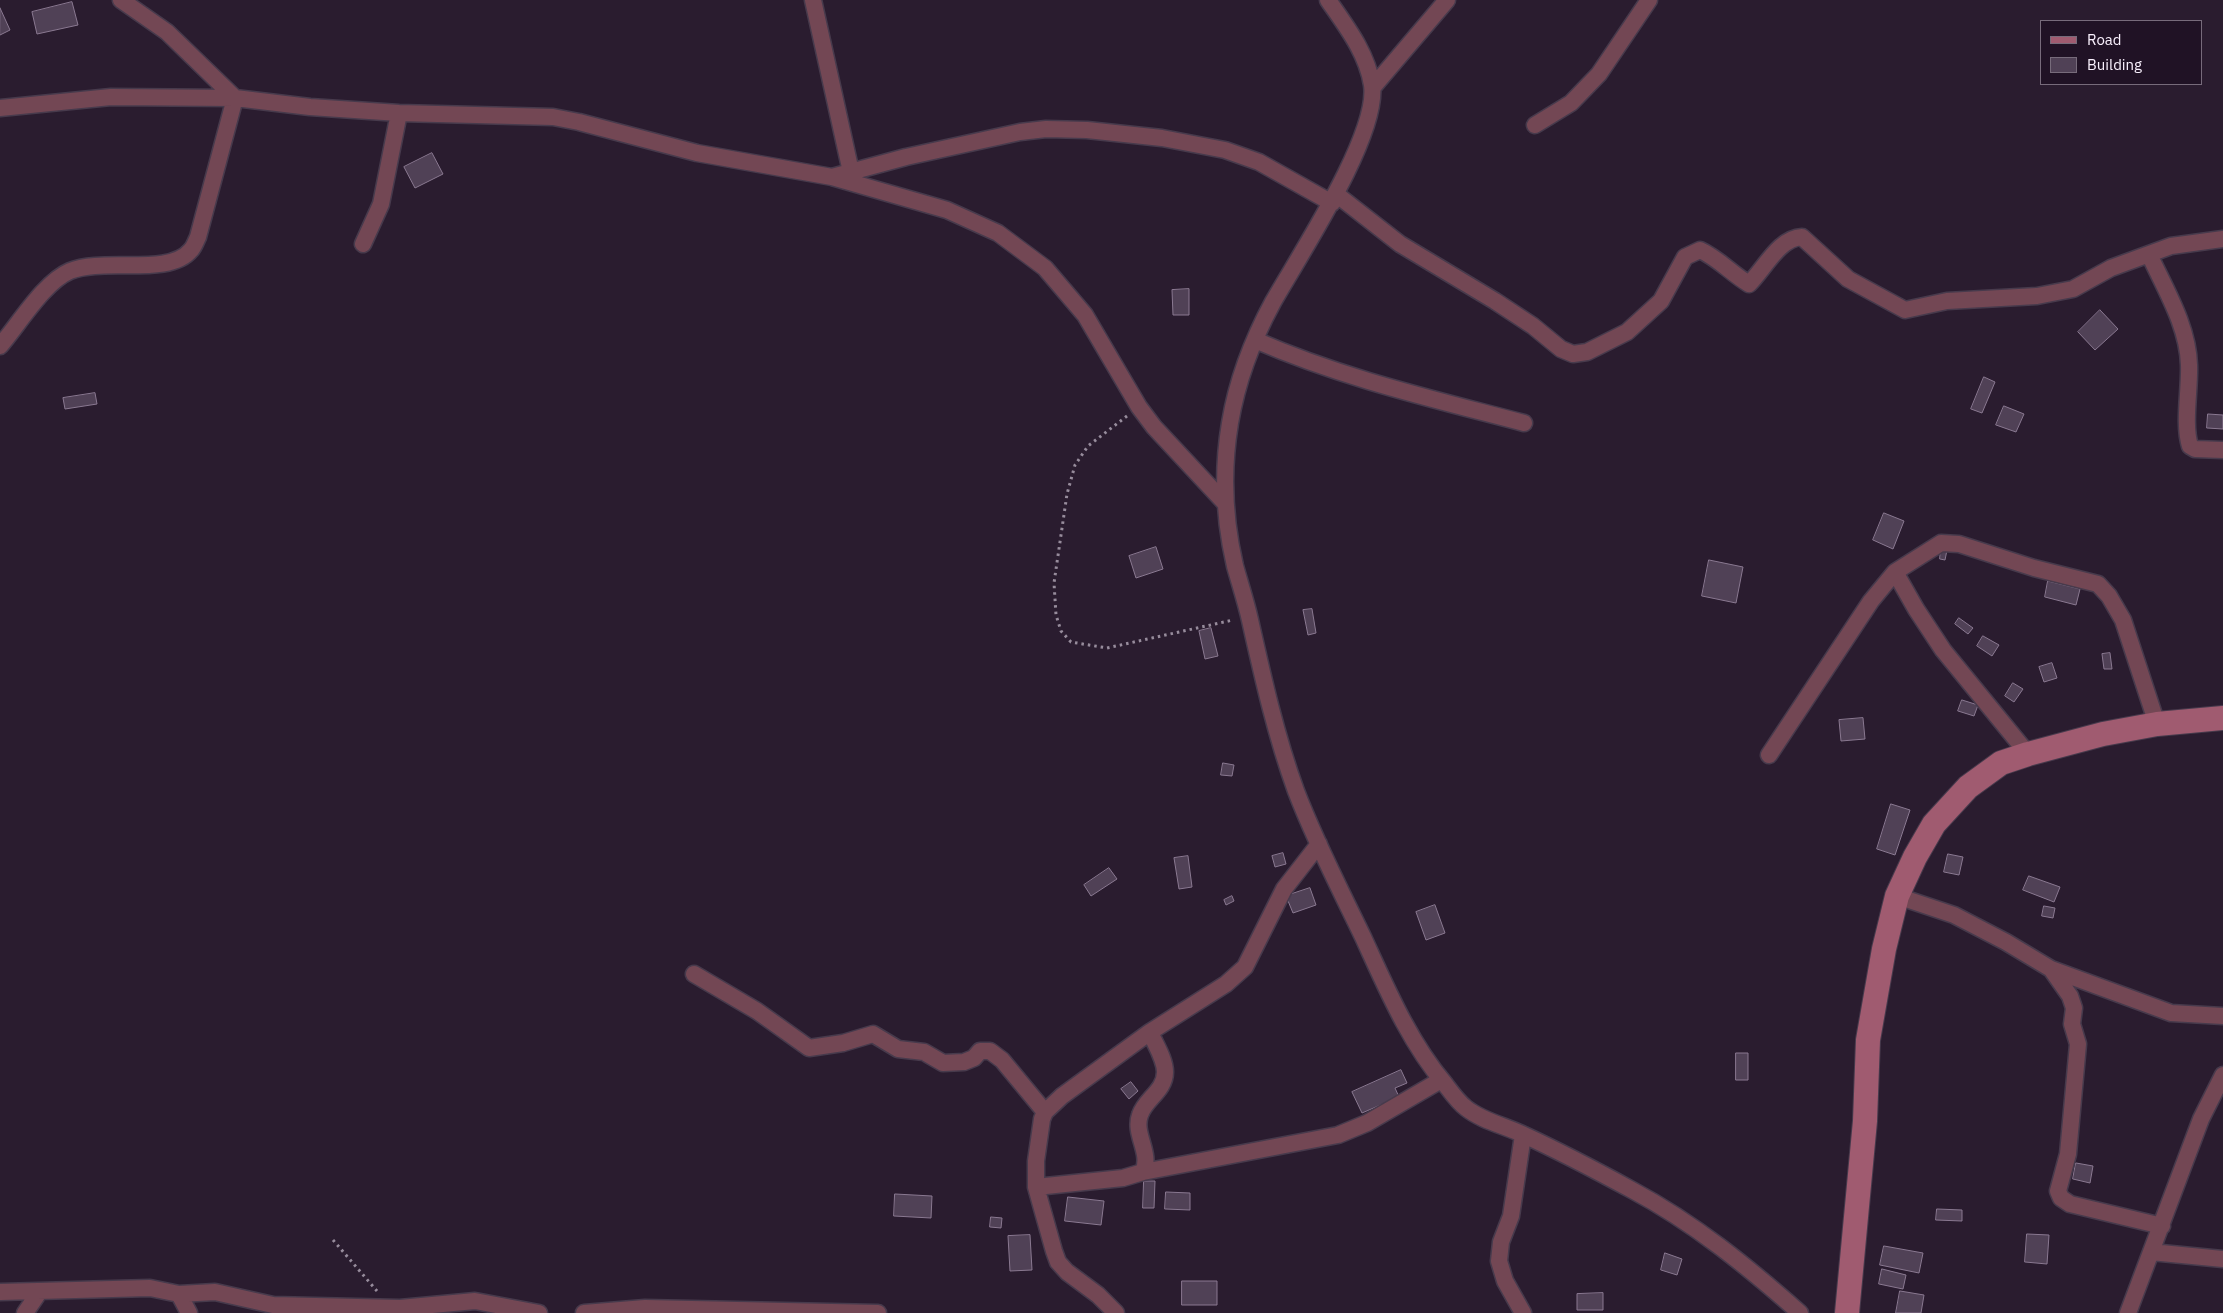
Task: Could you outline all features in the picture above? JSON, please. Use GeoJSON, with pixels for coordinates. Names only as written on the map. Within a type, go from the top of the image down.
{"type":"FeatureCollection","features":[{"type":"Feature","properties":{"kind":"main road"},"geometry":{"type":"LineString","coordinates":[[1847,1313],[1864,1131],[1868,1040],[1884,950],[1898,896],[1915,857],[1940,818],[1968,786],[2001,763],[2066,742],[2157,724],[2223,718]]}},
{"type":"Feature","properties":{"kind":"street"},"geometry":{"type":"LineString","coordinates":[[121,0],[167,32],[235,98]]}},
{"type":"Feature","properties":{"kind":"street"},"geometry":{"type":"LineString","coordinates":[[813,0],[851,172]]}},
{"type":"Feature","properties":{"kind":"street"},"geometry":{"type":"LineString","coordinates":[[1328,0],[1362,52],[1372,87],[1366,125],[1334,198],[1271,306],[1256,340],[1237,388],[1230,423],[1224,476],[1225,503],[1235,565],[1249,616],[1261,672],[1287,764],[1319,844],[1409,1029],[1441,1080],[1469,1110],[1524,1134],[1634,1191],[1725,1250],[1800,1313]]}},
{"type":"Feature","properties":{"kind":"street"},"geometry":{"type":"LineString","coordinates":[[1372,87],[1447,0]]}},
{"type":"Feature","properties":{"kind":"street"},"geometry":{"type":"LineString","coordinates":[[1535,125],[1571,103],[1600,74],[1650,0]]}},
{"type":"Feature","properties":{"kind":"street"},"geometry":{"type":"LineString","coordinates":[[0,108],[111,97],[235,98],[310,107],[399,113],[553,118],[579,122],[697,153],[832,177],[946,210],[998,233],[1023,249],[1046,268],[1085,315],[1139,407],[1170,445],[1225,503]]}},
{"type":"Feature","properties":{"kind":"street"},"geometry":{"type":"LineString","coordinates":[[0,346],[45,292],[60,277],[70,271],[88,266],[113,264],[168,264],[180,259],[191,250],[198,237],[235,98]]}},
{"type":"Feature","properties":{"kind":"street"},"geometry":{"type":"LineString","coordinates":[[363,244],[381,204],[399,113]]}},
{"type":"Feature","properties":{"kind":"street"},"geometry":{"type":"LineString","coordinates":[[832,177],[1020,132],[1046,129],[1087,130],[1162,138],[1225,150],[1258,162],[1334,198],[1400,244],[1496,301],[1533,326],[1561,349],[1573,354],[1587,352],[1627,332],[1661,301],[1685,257],[1700,250],[1712,255],[1732,274],[1749,284],[1782,245],[1792,237],[1802,237],[1848,279],[1905,310],[1947,301],[2037,296],[2073,289],[2111,268],[2171,246],[2223,239]]}},
{"type":"Feature","properties":{"kind":"street"},"geometry":{"type":"LineString","coordinates":[[2149,254],[2185,334],[2189,364],[2188,427],[2190,446],[2195,449],[2223,450]]}},
{"type":"Feature","properties":{"kind":"street"},"geometry":{"type":"LineString","coordinates":[[1256,340],[1296,358],[1348,375],[1430,400],[1524,424]]}},
{"type":"Feature","properties":{"kind":"street"},"geometry":{"type":"LineString","coordinates":[[1769,755],[1871,601],[1895,572],[1942,543],[1959,544],[2034,568],[2098,584],[2109,596],[2122,620],[2157,724]]}},
{"type":"Feature","properties":{"kind":"street"},"geometry":{"type":"LineString","coordinates":[[1895,572],[1916,609],[1943,650],[2028,754]]}},
{"type":"Feature","properties":{"kind":"street"},"geometry":{"type":"LineString","coordinates":[[1110,1312],[1058,1262],[1036,1188],[1038,1141],[1045,1112],[1062,1096],[1150,1032],[1226,984],[1244,967],[1284,889],[1319,844]]}},
{"type":"Feature","properties":{"kind":"street"},"geometry":{"type":"LineString","coordinates":[[1898,896],[1954,915],[2051,969],[2171,1012],[2223,1016]]}},
{"type":"Feature","properties":{"kind":"street"},"geometry":{"type":"LineString","coordinates":[[2051,969],[2073,1002],[2072,1024],[2078,1044],[2068,1154],[2058,1191],[2061,1198],[2070,1204],[2162,1226]]}},
{"type":"Feature","properties":{"kind":"street"},"geometry":{"type":"LineString","coordinates":[[694,974],[757,1011],[809,1048],[843,1043],[873,1034],[898,1049],[924,1052],[943,1063],[964,1062],[980,1051],[990,1051],[1002,1060],[1045,1112]]}},
{"type":"Feature","properties":{"kind":"street"},"geometry":{"type":"LineString","coordinates":[[1143,1172],[1145,1158],[1139,1133],[1139,1115],[1159,1089],[1165,1070],[1150,1032]]}},
{"type":"Feature","properties":{"kind":"street"},"geometry":{"type":"LineString","coordinates":[[2128,1313],[2201,1120],[2223,1075]]}},
{"type":"Feature","properties":{"kind":"street"},"geometry":{"type":"LineString","coordinates":[[1036,1188],[1124,1178],[1143,1172],[1338,1135],[1367,1123],[1441,1080]]}},
{"type":"Feature","properties":{"kind":"street"},"geometry":{"type":"LineString","coordinates":[[1523,1313],[1505,1281],[1499,1261],[1501,1242],[1511,1216],[1524,1134]]}},
{"type":"Feature","properties":{"kind":"street"},"geometry":{"type":"LineString","coordinates":[[2151,1252],[2223,1259]]}},
{"type":"Feature","properties":{"kind":"street"},"geometry":{"type":"LineString","coordinates":[[0,1292],[150,1288],[179,1294],[214,1292],[273,1305],[392,1307],[475,1301],[539,1313]]}},
{"type":"Feature","properties":{"kind":"street"},"geometry":{"type":"LineString","coordinates":[[25,1313],[40,1291]]}},
{"type":"Feature","properties":{"kind":"street"},"geometry":{"type":"LineString","coordinates":[[179,1294],[189,1313]]}},
{"type":"Feature","properties":{"kind":"street"},"geometry":{"type":"LineString","coordinates":[[584,1313],[645,1308],[878,1313]]}},
{"type":"Feature","properties":{"kind":"path"},"geometry":{"type":"LineString","coordinates":[[1139,407],[1088,446],[1075,465],[1066,494],[1054,583],[1056,615],[1061,631],[1071,642],[1108,648],[1249,616]]}},
{"type":"Feature","properties":{"kind":"path"},"geometry":{"type":"LineString","coordinates":[[333,1240],[392,1307]]}},
{"type":"Feature","properties":{"kind":"building"},"geometry":{"type":"Polygon","coordinates":[[[72,2],[78,25],[37,34],[32,12],[72,2]]]}},
{"type":"Feature","properties":{"kind":"building"},"geometry":{"type":"Polygon","coordinates":[[[0,8],[10,30],[0,35],[0,8]]]}},
{"type":"Feature","properties":{"kind":"building"},"geometry":{"type":"Polygon","coordinates":[[[432,153],[443,174],[415,188],[404,167],[432,153]]]}},
{"type":"Feature","properties":{"kind":"building"},"geometry":{"type":"Polygon","coordinates":[[[1189,289],[1189,315],[1173,315],[1172,290],[1189,289]]]}},
{"type":"Feature","properties":{"kind":"building"},"geometry":{"type":"Polygon","coordinates":[[[2100,310],[2118,329],[2095,350],[2078,332],[2100,310]]]}},
{"type":"Feature","properties":{"kind":"building"},"geometry":{"type":"Polygon","coordinates":[[[1984,377],[1995,382],[1982,413],[1971,409],[1984,377]]]}},
{"type":"Feature","properties":{"kind":"building"},"geometry":{"type":"Polygon","coordinates":[[[95,393],[97,404],[65,409],[63,398],[95,393]]]}},
{"type":"Feature","properties":{"kind":"building"},"geometry":{"type":"Polygon","coordinates":[[[2004,406],[2024,414],[2016,432],[1996,425],[2004,406]]]}},
{"type":"Feature","properties":{"kind":"building"},"geometry":{"type":"Polygon","coordinates":[[[2208,414],[2223,415],[2223,429],[2207,428],[2208,414]]]}},
{"type":"Feature","properties":{"kind":"building"},"geometry":{"type":"Polygon","coordinates":[[[1884,513],[1904,521],[1893,549],[1873,540],[1884,513]]]}},
{"type":"Feature","properties":{"kind":"building"},"geometry":{"type":"Polygon","coordinates":[[[1156,547],[1163,569],[1136,578],[1129,556],[1156,547]]]}},
{"type":"Feature","properties":{"kind":"building"},"geometry":{"type":"Polygon","coordinates":[[[1941,549],[1947,550],[1945,560],[1940,559],[1941,549]]]}},
{"type":"Feature","properties":{"kind":"building"},"geometry":{"type":"Polygon","coordinates":[[[1709,560],[1743,567],[1736,603],[1702,596],[1709,560]]]}},
{"type":"Feature","properties":{"kind":"building"},"geometry":{"type":"Polygon","coordinates":[[[2048,581],[2080,589],[2076,605],[2045,597],[2048,581]]]}},
{"type":"Feature","properties":{"kind":"building"},"geometry":{"type":"Polygon","coordinates":[[[1312,609],[1316,633],[1308,635],[1303,610],[1312,609]]]}},
{"type":"Feature","properties":{"kind":"building"},"geometry":{"type":"Polygon","coordinates":[[[1959,618],[1973,628],[1968,634],[1955,624],[1959,618]]]}},
{"type":"Feature","properties":{"kind":"building"},"geometry":{"type":"Polygon","coordinates":[[[1211,628],[1218,656],[1205,659],[1199,631],[1211,628]]]}},
{"type":"Feature","properties":{"kind":"building"},"geometry":{"type":"Polygon","coordinates":[[[1983,636],[1999,645],[1992,656],[1977,646],[1983,636]]]}},
{"type":"Feature","properties":{"kind":"building"},"geometry":{"type":"Polygon","coordinates":[[[2110,653],[2112,669],[2104,669],[2102,654],[2110,653]]]}},
{"type":"Feature","properties":{"kind":"building"},"geometry":{"type":"Polygon","coordinates":[[[2052,663],[2057,678],[2044,682],[2039,667],[2052,663]]]}},
{"type":"Feature","properties":{"kind":"building"},"geometry":{"type":"Polygon","coordinates":[[[2013,683],[2023,689],[2014,702],[2005,696],[2013,683]]]}},
{"type":"Feature","properties":{"kind":"building"},"geometry":{"type":"Polygon","coordinates":[[[1962,700],[1978,705],[1974,716],[1958,711],[1962,700]]]}},
{"type":"Feature","properties":{"kind":"building"},"geometry":{"type":"Polygon","coordinates":[[[1863,718],[1865,739],[1841,741],[1839,720],[1863,718]]]}},
{"type":"Feature","properties":{"kind":"building"},"geometry":{"type":"Polygon","coordinates":[[[1223,763],[1234,765],[1232,776],[1221,775],[1223,763]]]}},
{"type":"Feature","properties":{"kind":"building"},"geometry":{"type":"Polygon","coordinates":[[[1891,804],[1910,810],[1895,855],[1877,849],[1891,804]]]}},
{"type":"Feature","properties":{"kind":"building"},"geometry":{"type":"Polygon","coordinates":[[[1283,853],[1286,864],[1275,867],[1272,856],[1283,853]]]}},
{"type":"Feature","properties":{"kind":"building"},"geometry":{"type":"Polygon","coordinates":[[[1948,854],[1963,857],[1959,875],[1944,872],[1948,854]]]}},
{"type":"Feature","properties":{"kind":"building"},"geometry":{"type":"Polygon","coordinates":[[[1188,856],[1192,887],[1179,889],[1174,858],[1188,856]]]}},
{"type":"Feature","properties":{"kind":"building"},"geometry":{"type":"Polygon","coordinates":[[[1109,868],[1117,879],[1091,896],[1084,885],[1109,868]]]}},
{"type":"Feature","properties":{"kind":"building"},"geometry":{"type":"Polygon","coordinates":[[[2029,876],[2060,887],[2054,902],[2023,890],[2029,876]]]}},
{"type":"Feature","properties":{"kind":"building"},"geometry":{"type":"Polygon","coordinates":[[[1310,888],[1316,905],[1293,913],[1286,896],[1310,888]]]}},
{"type":"Feature","properties":{"kind":"building"},"geometry":{"type":"Polygon","coordinates":[[[1232,896],[1234,901],[1226,905],[1224,900],[1232,896]]]}},
{"type":"Feature","properties":{"kind":"building"},"geometry":{"type":"Polygon","coordinates":[[[1435,905],[1445,933],[1426,940],[1416,912],[1435,905]]]}},
{"type":"Feature","properties":{"kind":"building"},"geometry":{"type":"Polygon","coordinates":[[[2044,906],[2055,908],[2053,918],[2042,916],[2044,906]]]}},
{"type":"Feature","properties":{"kind":"building"},"geometry":{"type":"Polygon","coordinates":[[[1736,1053],[1748,1053],[1748,1080],[1736,1080],[1736,1053]]]}},
{"type":"Feature","properties":{"kind":"building"},"geometry":{"type":"Polygon","coordinates":[[[1401,1070],[1407,1083],[1395,1088],[1399,1097],[1362,1113],[1352,1092],[1401,1070]]]}},
{"type":"Feature","properties":{"kind":"building"},"geometry":{"type":"Polygon","coordinates":[[[1131,1082],[1138,1091],[1129,1099],[1121,1089],[1131,1082]]]}},
{"type":"Feature","properties":{"kind":"building"},"geometry":{"type":"Polygon","coordinates":[[[2076,1163],[2093,1166],[2090,1183],[2073,1179],[2076,1163]]]}},
{"type":"Feature","properties":{"kind":"building"},"geometry":{"type":"Polygon","coordinates":[[[1144,1181],[1155,1181],[1154,1208],[1143,1208],[1144,1181]]]}},
{"type":"Feature","properties":{"kind":"building"},"geometry":{"type":"Polygon","coordinates":[[[1166,1192],[1190,1193],[1190,1210],[1165,1209],[1166,1192]]]}},
{"type":"Feature","properties":{"kind":"building"},"geometry":{"type":"Polygon","coordinates":[[[895,1194],[932,1196],[931,1218],[894,1216],[895,1194]]]}},
{"type":"Feature","properties":{"kind":"building"},"geometry":{"type":"Polygon","coordinates":[[[1068,1197],[1104,1201],[1101,1225],[1065,1221],[1068,1197]]]}},
{"type":"Feature","properties":{"kind":"building"},"geometry":{"type":"Polygon","coordinates":[[[1937,1209],[1962,1210],[1962,1221],[1936,1220],[1937,1209]]]}},
{"type":"Feature","properties":{"kind":"building"},"geometry":{"type":"Polygon","coordinates":[[[991,1217],[1002,1218],[1001,1228],[990,1227],[991,1217]]]}},
{"type":"Feature","properties":{"kind":"building"},"geometry":{"type":"Polygon","coordinates":[[[2027,1234],[2049,1235],[2047,1264],[2025,1262],[2027,1234]]]}},
{"type":"Feature","properties":{"kind":"building"},"geometry":{"type":"Polygon","coordinates":[[[1030,1235],[1032,1270],[1010,1271],[1008,1236],[1030,1235]]]}},
{"type":"Feature","properties":{"kind":"building"},"geometry":{"type":"Polygon","coordinates":[[[1884,1246],[1923,1253],[1919,1273],[1880,1265],[1884,1246]]]}},
{"type":"Feature","properties":{"kind":"building"},"geometry":{"type":"Polygon","coordinates":[[[1665,1253],[1682,1259],[1677,1275],[1661,1270],[1665,1253]]]}},
{"type":"Feature","properties":{"kind":"building"},"geometry":{"type":"Polygon","coordinates":[[[1882,1269],[1906,1275],[1903,1289],[1879,1284],[1882,1269]]]}},
{"type":"Feature","properties":{"kind":"building"},"geometry":{"type":"Polygon","coordinates":[[[1182,1281],[1217,1281],[1217,1305],[1182,1305],[1182,1281]]]}},
{"type":"Feature","properties":{"kind":"building"},"geometry":{"type":"Polygon","coordinates":[[[1900,1291],[1924,1295],[1921,1313],[1896,1313],[1900,1291]]]}},
{"type":"Feature","properties":{"kind":"building"},"geometry":{"type":"Polygon","coordinates":[[[1603,1293],[1603,1310],[1577,1310],[1577,1294],[1603,1293]]]}}]}
